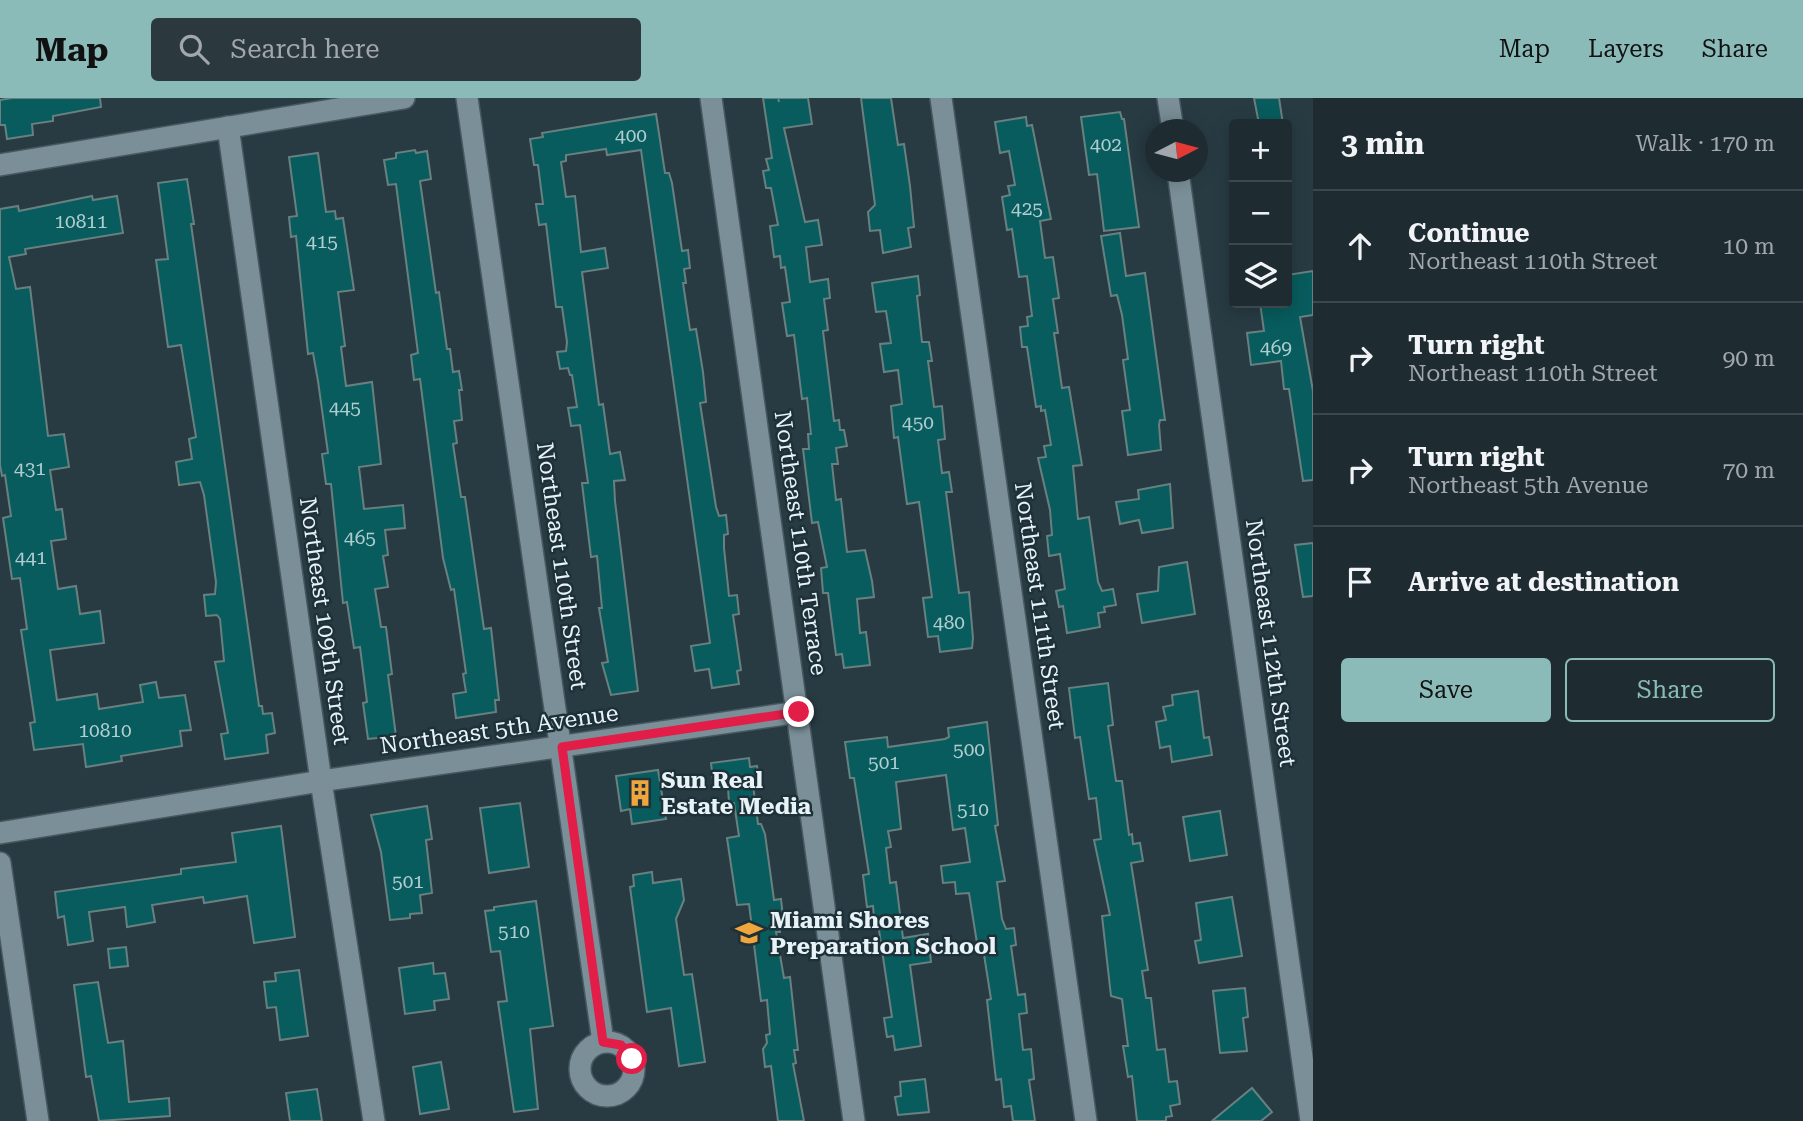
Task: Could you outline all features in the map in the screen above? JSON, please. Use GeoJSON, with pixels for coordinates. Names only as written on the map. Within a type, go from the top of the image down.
{"type":"FeatureCollection","features":[{"type":"Feature","properties":{"kind":"street"},"geometry":{"type":"LineString","coordinates":[[0,165],[404,98]]}},
{"type":"Feature","properties":{"kind":"street","name":"Northeast 110th Street"},"geometry":{"type":"LineString","coordinates":[[467,98],[603,1042]]}},
{"type":"Feature","properties":{"kind":"street","name":"Northeast 110th Terrace"},"geometry":{"type":"LineString","coordinates":[[711,98],[799,712],[853,1121]]}},
{"type":"Feature","properties":{"kind":"street","name":"Northeast 111th Street"},"geometry":{"type":"LineString","coordinates":[[941,98],[1086,1121]]}},
{"type":"Feature","properties":{"kind":"street"},"geometry":{"type":"LineString","coordinates":[[1168,98],[1171,119]]}},
{"type":"Feature","properties":{"kind":"street","name":"Northeast 109th Street"},"geometry":{"type":"LineString","coordinates":[[228,127],[321,780],[374,1121]]}},
{"type":"Feature","properties":{"kind":"street","name":"Northeast 112th Street"},"geometry":{"type":"LineString","coordinates":[[1179,182],[1311,1121]]}},
{"type":"Feature","properties":{"kind":"street","name":"Northeast 5th Avenue"},"geometry":{"type":"LineString","coordinates":[[0,833],[321,780],[799,712]]}},
{"type":"Feature","properties":{"kind":"street"},"geometry":{"type":"LineString","coordinates":[[0,863],[38,1121]]}},
{"type":"Feature","properties":{"kind":"building"},"geometry":{"type":"Polygon","coordinates":[[[100,98],[101,107],[53,116],[53,121],[32,124],[33,135],[7,139],[5,125],[0,125],[0,100],[100,98]]]}},
{"type":"Feature","properties":{"kind":"building"},"geometry":{"type":"Polygon","coordinates":[[[763,98],[808,98],[812,124],[784,128],[805,222],[818,220],[822,245],[806,247],[810,282],[828,279],[830,298],[824,299],[828,330],[823,331],[834,421],[839,420],[847,446],[836,448],[838,464],[832,464],[836,500],[841,499],[847,552],[865,550],[872,581],[874,597],[857,599],[860,633],[866,632],[870,665],[844,668],[842,654],[836,655],[828,593],[823,593],[821,568],[827,567],[818,522],[812,523],[803,449],[809,449],[808,434],[811,434],[807,398],[802,399],[794,335],[787,336],[782,303],[790,302],[785,267],[781,268],[780,256],[774,257],[770,226],[778,225],[771,188],[766,188],[763,171],[769,170],[766,159],[772,158],[763,98]]]}},
{"type":"Feature","properties":{"kind":"building"},"geometry":{"type":"Polygon","coordinates":[[[861,98],[891,98],[898,145],[904,144],[910,186],[914,227],[908,228],[911,247],[883,253],[880,230],[870,231],[868,212],[875,205],[861,98]]]}},
{"type":"Feature","properties":{"kind":"building"},"geometry":{"type":"Polygon","coordinates":[[[1254,98],[1279,98],[1282,119],[1258,119],[1254,98]]]}},
{"type":"Feature","properties":{"kind":"building"},"geometry":{"type":"Polygon","coordinates":[[[1120,112],[1124,119],[1139,227],[1104,231],[1097,174],[1089,175],[1081,117],[1120,112]]]}},
{"type":"Feature","properties":{"kind":"building"},"geometry":{"type":"Polygon","coordinates":[[[656,114],[665,173],[669,173],[672,183],[682,251],[688,250],[690,268],[684,269],[686,283],[683,283],[690,330],[696,329],[703,372],[706,402],[700,403],[716,507],[719,516],[726,515],[728,534],[724,535],[724,548],[729,596],[737,595],[739,614],[733,615],[741,670],[737,671],[739,684],[712,688],[709,669],[695,671],[691,646],[710,643],[641,150],[607,155],[606,149],[566,155],[566,161],[561,162],[566,197],[575,196],[581,252],[605,248],[608,268],[582,272],[599,405],[603,404],[610,454],[620,452],[625,480],[614,481],[615,501],[638,691],[611,695],[602,663],[608,662],[599,608],[602,608],[597,556],[591,557],[582,483],[588,483],[580,425],[571,426],[568,408],[577,407],[572,375],[568,368],[560,369],[557,352],[566,351],[567,342],[562,307],[556,307],[546,224],[539,225],[536,204],[543,204],[538,165],[534,165],[530,139],[543,137],[542,133],[656,114]]]}},
{"type":"Feature","properties":{"kind":"building"},"geometry":{"type":"Polygon","coordinates":[[[1026,117],[1027,126],[1032,125],[1051,219],[1040,221],[1045,258],[1053,257],[1059,298],[1053,299],[1058,333],[1054,333],[1062,388],[1069,387],[1082,465],[1073,466],[1078,519],[1089,517],[1098,582],[1102,591],[1113,589],[1116,605],[1104,607],[1105,612],[1098,613],[1100,627],[1067,633],[1063,606],[1059,607],[1056,591],[1065,589],[1060,554],[1049,556],[1047,536],[1052,535],[1050,510],[1038,458],[1046,457],[1044,446],[1051,445],[1045,410],[1041,411],[1041,406],[1036,407],[1027,347],[1022,347],[1020,327],[1028,326],[1027,317],[1032,316],[1027,276],[1019,277],[1012,229],[1007,230],[1002,197],[1010,195],[1008,186],[1015,185],[1009,151],[1000,153],[995,122],[1026,117]]]}},
{"type":"Feature","properties":{"kind":"building"},"geometry":{"type":"Polygon","coordinates":[[[415,150],[416,153],[427,151],[431,179],[420,181],[436,293],[439,292],[453,372],[459,371],[462,390],[459,390],[462,420],[454,421],[457,443],[453,444],[461,497],[465,497],[484,629],[491,628],[499,700],[495,700],[496,712],[456,718],[453,694],[466,692],[463,674],[466,673],[454,589],[451,590],[443,558],[420,379],[414,380],[411,355],[418,353],[396,184],[388,185],[384,160],[396,158],[396,153],[415,150]]]}},
{"type":"Feature","properties":{"kind":"building"},"geometry":{"type":"Polygon","coordinates":[[[318,153],[326,212],[335,211],[336,219],[343,218],[354,290],[338,292],[345,346],[341,347],[346,386],[372,382],[381,464],[359,467],[364,509],[403,505],[405,528],[385,530],[388,555],[383,556],[388,587],[375,589],[381,627],[386,627],[392,674],[388,675],[396,736],[368,739],[363,703],[367,702],[360,647],[354,648],[347,602],[343,603],[331,484],[326,484],[322,454],[328,453],[318,381],[313,353],[308,354],[296,236],[291,237],[289,217],[297,216],[289,157],[318,153]]]}},
{"type":"Feature","properties":{"kind":"building"},"geometry":{"type":"Polygon","coordinates":[[[187,179],[194,224],[191,224],[259,706],[262,706],[263,714],[272,713],[275,733],[266,735],[268,753],[225,759],[221,734],[228,733],[215,662],[224,661],[220,619],[217,615],[206,616],[204,595],[215,594],[216,582],[204,495],[200,482],[179,485],[176,462],[192,459],[189,439],[196,437],[181,345],[168,347],[156,260],[168,259],[158,183],[187,179]]]}},
{"type":"Feature","properties":{"kind":"building"},"geometry":{"type":"Polygon","coordinates":[[[92,196],[93,200],[117,196],[123,233],[25,249],[26,254],[9,257],[16,289],[30,287],[48,436],[64,434],[69,467],[50,470],[56,510],[62,509],[66,539],[51,541],[58,589],[76,586],[80,614],[100,611],[104,643],[50,650],[57,700],[97,694],[99,709],[143,702],[140,685],[156,682],[159,698],[185,695],[191,730],[180,731],[182,746],[121,756],[122,761],[86,767],[83,744],[34,750],[30,723],[35,722],[21,630],[27,629],[20,578],[12,579],[3,518],[11,516],[5,475],[2,476],[0,465],[0,209],[18,206],[19,211],[92,196]]]}},
{"type":"Feature","properties":{"kind":"building"},"geometry":{"type":"Polygon","coordinates":[[[1120,233],[1126,276],[1145,273],[1165,420],[1160,420],[1159,425],[1161,450],[1128,455],[1122,411],[1130,410],[1123,360],[1128,359],[1122,315],[1117,295],[1111,296],[1101,236],[1120,233]]]}},
{"type":"Feature","properties":{"kind":"building"},"geometry":{"type":"Polygon","coordinates":[[[1313,271],[1313,315],[1300,317],[1313,391],[1313,480],[1303,481],[1289,389],[1284,389],[1281,361],[1251,365],[1247,333],[1264,331],[1261,308],[1292,308],[1292,274],[1313,271]]]}},
{"type":"Feature","properties":{"kind":"building"},"geometry":{"type":"Polygon","coordinates":[[[918,276],[920,295],[917,296],[922,342],[929,342],[932,361],[928,361],[934,407],[942,406],[945,439],[938,440],[942,473],[949,472],[952,492],[946,492],[959,593],[969,592],[973,638],[972,648],[940,652],[938,636],[928,637],[923,598],[932,597],[919,502],[907,504],[898,437],[894,438],[891,406],[902,404],[898,370],[884,372],[880,344],[891,343],[886,311],[876,312],[872,283],[918,276]]]}},
{"type":"Feature","properties":{"kind":"building"},"geometry":{"type":"Polygon","coordinates":[[[1170,484],[1173,528],[1142,533],[1139,520],[1120,524],[1116,502],[1139,499],[1138,490],[1170,484]]]}},
{"type":"Feature","properties":{"kind":"building"},"geometry":{"type":"Polygon","coordinates":[[[1313,543],[1313,596],[1303,597],[1295,545],[1313,543]]]}},
{"type":"Feature","properties":{"kind":"building"},"geometry":{"type":"Polygon","coordinates":[[[1187,562],[1195,614],[1142,623],[1137,594],[1158,591],[1159,567],[1187,562]]]}},
{"type":"Feature","properties":{"kind":"building"},"geometry":{"type":"Polygon","coordinates":[[[1108,683],[1113,725],[1108,726],[1116,781],[1122,781],[1129,835],[1132,834],[1133,844],[1140,843],[1143,861],[1131,863],[1148,970],[1142,971],[1146,998],[1151,998],[1157,1050],[1165,1049],[1169,1082],[1177,1081],[1180,1104],[1170,1106],[1172,1116],[1166,1117],[1166,1121],[1137,1121],[1132,1076],[1128,1077],[1123,1046],[1128,1046],[1122,999],[1111,996],[1102,916],[1110,915],[1094,840],[1101,839],[1096,798],[1089,799],[1080,737],[1075,738],[1069,688],[1108,683]]]}},
{"type":"Feature","properties":{"kind":"building"},"geometry":{"type":"Polygon","coordinates":[[[1198,691],[1204,738],[1209,737],[1212,755],[1172,762],[1170,746],[1160,748],[1156,722],[1166,720],[1163,707],[1173,705],[1172,695],[1198,691]]]}},
{"type":"Feature","properties":{"kind":"building"},"geometry":{"type":"Polygon","coordinates":[[[987,722],[998,825],[995,826],[1005,881],[997,882],[1002,919],[1006,929],[1014,928],[1016,945],[1011,946],[1018,995],[1025,994],[1027,1013],[1019,1014],[1023,1050],[1031,1049],[1034,1079],[1029,1080],[1035,1121],[1013,1121],[1011,1106],[1004,1107],[1001,1079],[996,1080],[987,1000],[991,999],[982,942],[977,943],[969,893],[956,894],[955,882],[943,883],[941,866],[970,862],[965,828],[953,830],[946,775],[896,782],[901,829],[888,831],[891,847],[886,848],[890,883],[896,882],[903,938],[928,934],[931,962],[910,965],[921,1046],[895,1050],[893,1036],[887,1037],[884,1018],[892,1017],[877,917],[874,917],[873,906],[867,907],[863,875],[869,874],[854,778],[850,778],[845,742],[887,737],[888,747],[945,739],[949,737],[948,728],[987,722]]]}},
{"type":"Feature","properties":{"kind":"building"},"geometry":{"type":"Polygon","coordinates":[[[749,758],[750,767],[757,766],[760,785],[753,785],[758,824],[761,824],[765,834],[774,900],[781,899],[783,917],[778,918],[780,932],[776,932],[784,978],[790,977],[798,1050],[794,1050],[796,1063],[793,1064],[804,1121],[778,1121],[771,1066],[765,1067],[763,1049],[767,1043],[766,1035],[770,1034],[767,1000],[761,1001],[749,904],[737,905],[727,838],[739,836],[734,803],[729,803],[728,787],[714,788],[711,763],[749,758]]]}},
{"type":"Feature","properties":{"kind":"building","name":"Sun Real Estate Media"},"geometry":{"type":"Polygon","coordinates":[[[658,770],[666,819],[632,824],[630,809],[621,811],[616,776],[658,770]]]}},
{"type":"Feature","properties":{"kind":"building"},"geometry":{"type":"Polygon","coordinates":[[[520,803],[529,867],[489,873],[480,808],[520,803]]]}},
{"type":"Feature","properties":{"kind":"building"},"geometry":{"type":"Polygon","coordinates":[[[427,806],[432,839],[426,840],[432,893],[420,895],[422,913],[410,914],[410,918],[390,920],[381,852],[371,815],[427,806]]]}},
{"type":"Feature","properties":{"kind":"building"},"geometry":{"type":"Polygon","coordinates":[[[1220,811],[1227,855],[1190,861],[1183,817],[1220,811]]]}},
{"type":"Feature","properties":{"kind":"building"},"geometry":{"type":"Polygon","coordinates":[[[281,826],[295,937],[254,943],[247,896],[204,903],[203,897],[152,905],[155,922],[127,927],[125,907],[89,912],[93,941],[68,945],[64,916],[58,918],[55,892],[181,874],[181,869],[236,862],[232,833],[281,826]]]}},
{"type":"Feature","properties":{"kind":"building"},"geometry":{"type":"Polygon","coordinates":[[[652,872],[653,883],[681,879],[684,900],[676,919],[684,975],[692,974],[705,1062],[679,1066],[671,1008],[647,1012],[630,887],[634,886],[633,875],[652,872]]]}},
{"type":"Feature","properties":{"kind":"building"},"geometry":{"type":"Polygon","coordinates":[[[1232,897],[1242,956],[1199,963],[1195,941],[1201,940],[1196,903],[1232,897]]]}},
{"type":"Feature","properties":{"kind":"building"},"geometry":{"type":"Polygon","coordinates":[[[536,901],[553,1026],[530,1029],[538,1109],[514,1112],[498,1002],[507,1001],[500,951],[491,952],[485,911],[494,910],[494,907],[536,901]]]}},
{"type":"Feature","properties":{"kind":"building"},"geometry":{"type":"Polygon","coordinates":[[[126,947],[128,966],[110,968],[108,949],[126,947]]]}},
{"type":"Feature","properties":{"kind":"building"},"geometry":{"type":"Polygon","coordinates":[[[433,963],[434,974],[445,973],[449,999],[434,1001],[435,1010],[405,1014],[399,968],[433,963]]]}},
{"type":"Feature","properties":{"kind":"building"},"geometry":{"type":"Polygon","coordinates":[[[299,970],[308,1036],[280,1040],[276,1007],[267,1008],[264,982],[276,981],[275,973],[299,970]]]}},
{"type":"Feature","properties":{"kind":"building"},"geometry":{"type":"Polygon","coordinates":[[[98,982],[108,1043],[123,1041],[129,1102],[169,1098],[170,1116],[99,1121],[91,1076],[86,1077],[74,985],[98,982]]]}},
{"type":"Feature","properties":{"kind":"building"},"geometry":{"type":"Polygon","coordinates":[[[1245,988],[1248,1017],[1243,1018],[1247,1051],[1220,1053],[1213,991],[1245,988]]]}},
{"type":"Feature","properties":{"kind":"building"},"geometry":{"type":"Polygon","coordinates":[[[441,1062],[449,1109],[420,1114],[413,1067],[441,1062]]]}},
{"type":"Feature","properties":{"kind":"building"},"geometry":{"type":"Polygon","coordinates":[[[925,1079],[929,1112],[898,1115],[895,1097],[901,1096],[900,1082],[925,1079]]]}},
{"type":"Feature","properties":{"kind":"building"},"geometry":{"type":"Polygon","coordinates":[[[1252,1088],[1272,1112],[1261,1121],[1212,1121],[1252,1088]]]}},
{"type":"Feature","properties":{"kind":"building"},"geometry":{"type":"Polygon","coordinates":[[[317,1089],[322,1121],[290,1121],[286,1093],[317,1089]]]}},
{"type":"Feature","properties":{"kind":"place","name":"Sun Real Estate Media"},"geometry":{"type":"Point","coordinates":[640,793]}},
{"type":"Feature","properties":{"kind":"place","name":"Miami Shores Preparation School"},"geometry":{"type":"Point","coordinates":[749,933]}},
{"type":"Feature","properties":{"kind":"route"},"geometry":{"type":"LineString","coordinates":[[632,1059],[621,1045],[603,1042],[562,747],[799,712]]}}]}
